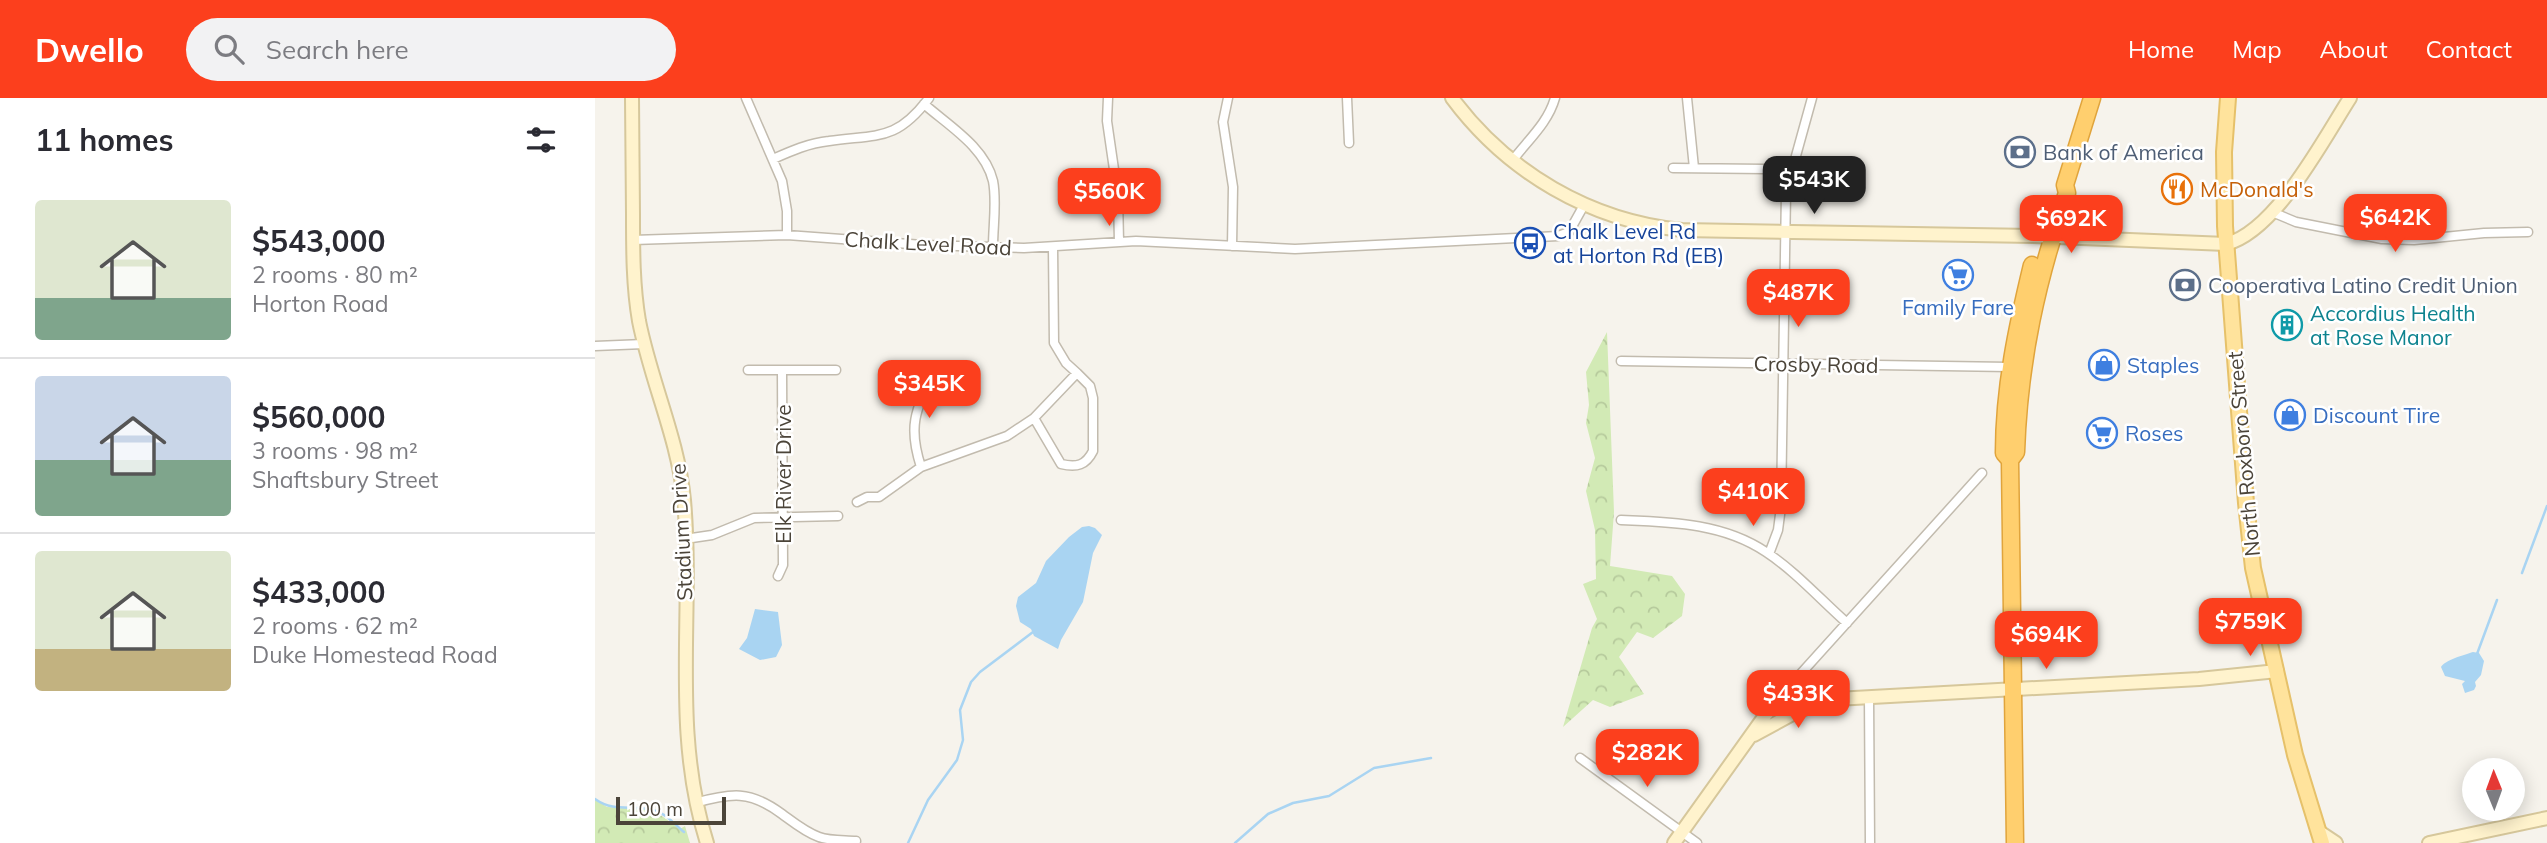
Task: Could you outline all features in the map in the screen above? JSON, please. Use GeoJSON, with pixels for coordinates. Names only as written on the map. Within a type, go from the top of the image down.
{"type":"FeatureCollection","features":[{"type":"Feature","properties":{"kind":"highway"},"geometry":{"type":"LineString","coordinates":[[2010,460],[2016,453],[2024,351],[2046,237],[2057,192],[2065,185],[2092,98]]}},
{"type":"Feature","properties":{"kind":"highway"},"geometry":{"type":"LineString","coordinates":[[2015,843],[2010,460],[2004,453],[2015,331],[2046,237]]}},
{"type":"Feature","properties":{"kind":"main road","name":"North Roxboro Street"},"geometry":{"type":"LineString","coordinates":[[2228,98],[2223,166],[2226,244],[2252,555],[2258,596],[2295,755],[2320,837]]}},
{"type":"Feature","properties":{"kind":"street","name":"Stadium Drive"},"geometry":{"type":"LineString","coordinates":[[632,98],[636,296],[644,344],[677,452],[684,503],[686,730],[690,775],[706,843]]}},
{"type":"Feature","properties":{"kind":"street"},"geometry":{"type":"LineString","coordinates":[[746,98],[786,196],[787,236]]}},
{"type":"Feature","properties":{"kind":"street"},"geometry":{"type":"LineString","coordinates":[[1108,98],[1108,136],[1118,197],[1119,242]]}},
{"type":"Feature","properties":{"kind":"street"},"geometry":{"type":"LineString","coordinates":[[1228,98],[1223,122],[1233,187],[1232,246]]}},
{"type":"Feature","properties":{"kind":"street"},"geometry":{"type":"LineString","coordinates":[[1347,98],[1349,143]]}},
{"type":"Feature","properties":{"kind":"street"},"geometry":{"type":"LineString","coordinates":[[1452,98],[1476,127],[1512,161],[1548,186],[1584,205],[1622,220],[1660,228],[2226,244],[2252,232],[2272,212],[2308,164],[2350,98]]}},
{"type":"Feature","properties":{"kind":"street"},"geometry":{"type":"LineString","coordinates":[[1512,161],[1551,111],[1555,98]]}},
{"type":"Feature","properties":{"kind":"street"},"geometry":{"type":"LineString","coordinates":[[1687,98],[1694,168]]}},
{"type":"Feature","properties":{"kind":"street"},"geometry":{"type":"LineString","coordinates":[[1769,554],[1781,517],[1786,192],[1812,98]]}},
{"type":"Feature","properties":{"kind":"street"},"geometry":{"type":"LineString","coordinates":[[773,159],[813,144],[883,135],[903,125],[927,101],[976,150],[988,167],[994,187],[993,247]]}},
{"type":"Feature","properties":{"kind":"street"},"geometry":{"type":"LineString","coordinates":[[1673,168],[1766,169],[1789,174]]}},
{"type":"Feature","properties":{"kind":"street","name":"Chalk Level Road"},"geometry":{"type":"LineString","coordinates":[[633,240],[787,236],[993,247],[1052,247],[1119,242],[1295,249],[1558,236],[1569,232],[1584,205]]}},
{"type":"Feature","properties":{"kind":"street"},"geometry":{"type":"LineString","coordinates":[[2272,212],[2296,222],[2382,239],[2414,240],[2528,232]]}},
{"type":"Feature","properties":{"kind":"street"},"geometry":{"type":"LineString","coordinates":[[1034,418],[1061,464],[1078,466],[1090,457],[1093,451],[1093,398],[1090,386],[1062,357],[1055,342],[1052,247]]}},
{"type":"Feature","properties":{"kind":"street"},"geometry":{"type":"LineString","coordinates":[[595,346],[644,344]]}},
{"type":"Feature","properties":{"kind":"street","name":"Crosby Road"},"geometry":{"type":"LineString","coordinates":[[1621,361],[2010,367]]}},
{"type":"Feature","properties":{"kind":"street"},"geometry":{"type":"LineString","coordinates":[[748,370],[836,370]]}},
{"type":"Feature","properties":{"kind":"street","name":"Elk River Drive"},"geometry":{"type":"LineString","coordinates":[[778,576],[783,565],[784,517],[782,371]]}},
{"type":"Feature","properties":{"kind":"street"},"geometry":{"type":"LineString","coordinates":[[857,502],[867,497],[879,497],[921,467],[1007,436],[1034,418],[1077,373]]}},
{"type":"Feature","properties":{"kind":"street"},"geometry":{"type":"LineString","coordinates":[[921,467],[914,446],[913,429],[916,408],[933,374]]}},
{"type":"Feature","properties":{"kind":"street"},"geometry":{"type":"LineString","coordinates":[[1678,837],[1748,739],[1796,679],[1982,473]]}},
{"type":"Feature","properties":{"kind":"street"},"geometry":{"type":"LineString","coordinates":[[685,539],[712,535],[754,517],[838,516]]}},
{"type":"Feature","properties":{"kind":"street"},"geometry":{"type":"LineString","coordinates":[[1621,520],[1685,523],[1725,533],[1769,554],[1847,623]]}},
{"type":"Feature","properties":{"kind":"street"},"geometry":{"type":"LineString","coordinates":[[1796,679],[1818,696],[1836,699],[2199,679],[2277,671]]}},
{"type":"Feature","properties":{"kind":"street"},"geometry":{"type":"LineString","coordinates":[[1869,697],[1870,843]]}},
{"type":"Feature","properties":{"kind":"street"},"geometry":{"type":"LineString","coordinates":[[1748,739],[1800,710],[1836,699]]}},
{"type":"Feature","properties":{"kind":"street"},"geometry":{"type":"LineString","coordinates":[[1580,758],[1678,837],[1697,843]]}},
{"type":"Feature","properties":{"kind":"street"},"geometry":{"type":"LineString","coordinates":[[695,803],[731,795],[751,796],[820,837],[856,841]]}},
{"type":"Feature","properties":{"kind":"street"},"geometry":{"type":"LineString","coordinates":[[2429,843],[2547,818]]}},
{"type":"Feature","properties":{"kind":"street"},"geometry":{"type":"LineString","coordinates":[[2320,837],[2336,843]]}},
{"type":"Feature","properties":{"kind":"green space"},"geometry":{"type":"Polygon","coordinates":[[[1607,332],[1614,512],[1610,566],[1672,576],[1685,594],[1682,616],[1653,638],[1637,632],[1619,657],[1644,694],[1610,707],[1593,700],[1563,727],[1597,619],[1583,584],[1596,579],[1595,530],[1586,491],[1595,458],[1586,423],[1589,405],[1586,372],[1607,332]]]}},
{"type":"Feature","properties":{"kind":"green space"},"geometry":{"type":"Polygon","coordinates":[[[595,799],[607,807],[652,809],[680,829],[685,826],[690,843],[595,843],[595,799]]]}},
{"type":"Feature","properties":{"kind":"water"},"geometry":{"type":"Polygon","coordinates":[[[1089,526],[1102,535],[1093,553],[1083,602],[1058,649],[1034,636],[1031,629],[1020,622],[1016,606],[1018,597],[1036,583],[1046,561],[1069,537],[1082,527],[1089,526]]]}},
{"type":"Feature","properties":{"kind":"water"},"geometry":{"type":"Polygon","coordinates":[[[755,609],[778,612],[782,645],[776,657],[760,660],[739,649],[747,638],[755,609]]]}},
{"type":"Feature","properties":{"kind":"water"},"geometry":{"type":"Polygon","coordinates":[[[2473,652],[2479,653],[2484,661],[2474,690],[2465,693],[2462,684],[2465,681],[2445,676],[2441,667],[2473,652]]]}},
{"type":"Feature","properties":{"kind":"waterway"},"geometry":{"type":"LineString","coordinates":[[2522,573],[2547,506]]}},
{"type":"Feature","properties":{"kind":"waterway"},"geometry":{"type":"LineString","coordinates":[[2477,654],[2497,600]]}},
{"type":"Feature","properties":{"kind":"waterway"},"geometry":{"type":"LineString","coordinates":[[908,843],[928,800],[957,760],[963,740],[960,710],[971,682],[980,672],[1033,632]]}},
{"type":"Feature","properties":{"kind":"waterway"},"geometry":{"type":"LineString","coordinates":[[1235,843],[1268,814],[1293,803],[1329,796],[1374,768],[1431,758]]}},
{"type":"Feature","properties":{"kind":"waterway"},"geometry":{"type":"LineString","coordinates":[[595,799],[610,806],[660,812],[684,832]]}},
{"type":"Feature","properties":{"kind":"place","name":"Bank of America"},"geometry":{"type":"Point","coordinates":[2020,152]}},
{"type":"Feature","properties":{"kind":"place","name":"McDonald's"},"geometry":{"type":"Point","coordinates":[2177,189]}},
{"type":"Feature","properties":{"kind":"place","name":"Chalk Level Rd at Horton Rd (EB)"},"geometry":{"type":"Point","coordinates":[1530,243]}},
{"type":"Feature","properties":{"kind":"place","name":"Family Fare"},"geometry":{"type":"Point","coordinates":[1958,275]}},
{"type":"Feature","properties":{"kind":"place","name":"Cooperativa Latino Credit Union"},"geometry":{"type":"Point","coordinates":[2185,285]}},
{"type":"Feature","properties":{"kind":"place","name":"Accordius Health at Rose Manor"},"geometry":{"type":"Point","coordinates":[2287,325]}},
{"type":"Feature","properties":{"kind":"place","name":"Staples"},"geometry":{"type":"Point","coordinates":[2104,365]}},
{"type":"Feature","properties":{"kind":"place","name":"Discount Tire"},"geometry":{"type":"Point","coordinates":[2290,415]}},
{"type":"Feature","properties":{"kind":"place","name":"Roses"},"geometry":{"type":"Point","coordinates":[2102,433]}}]}
